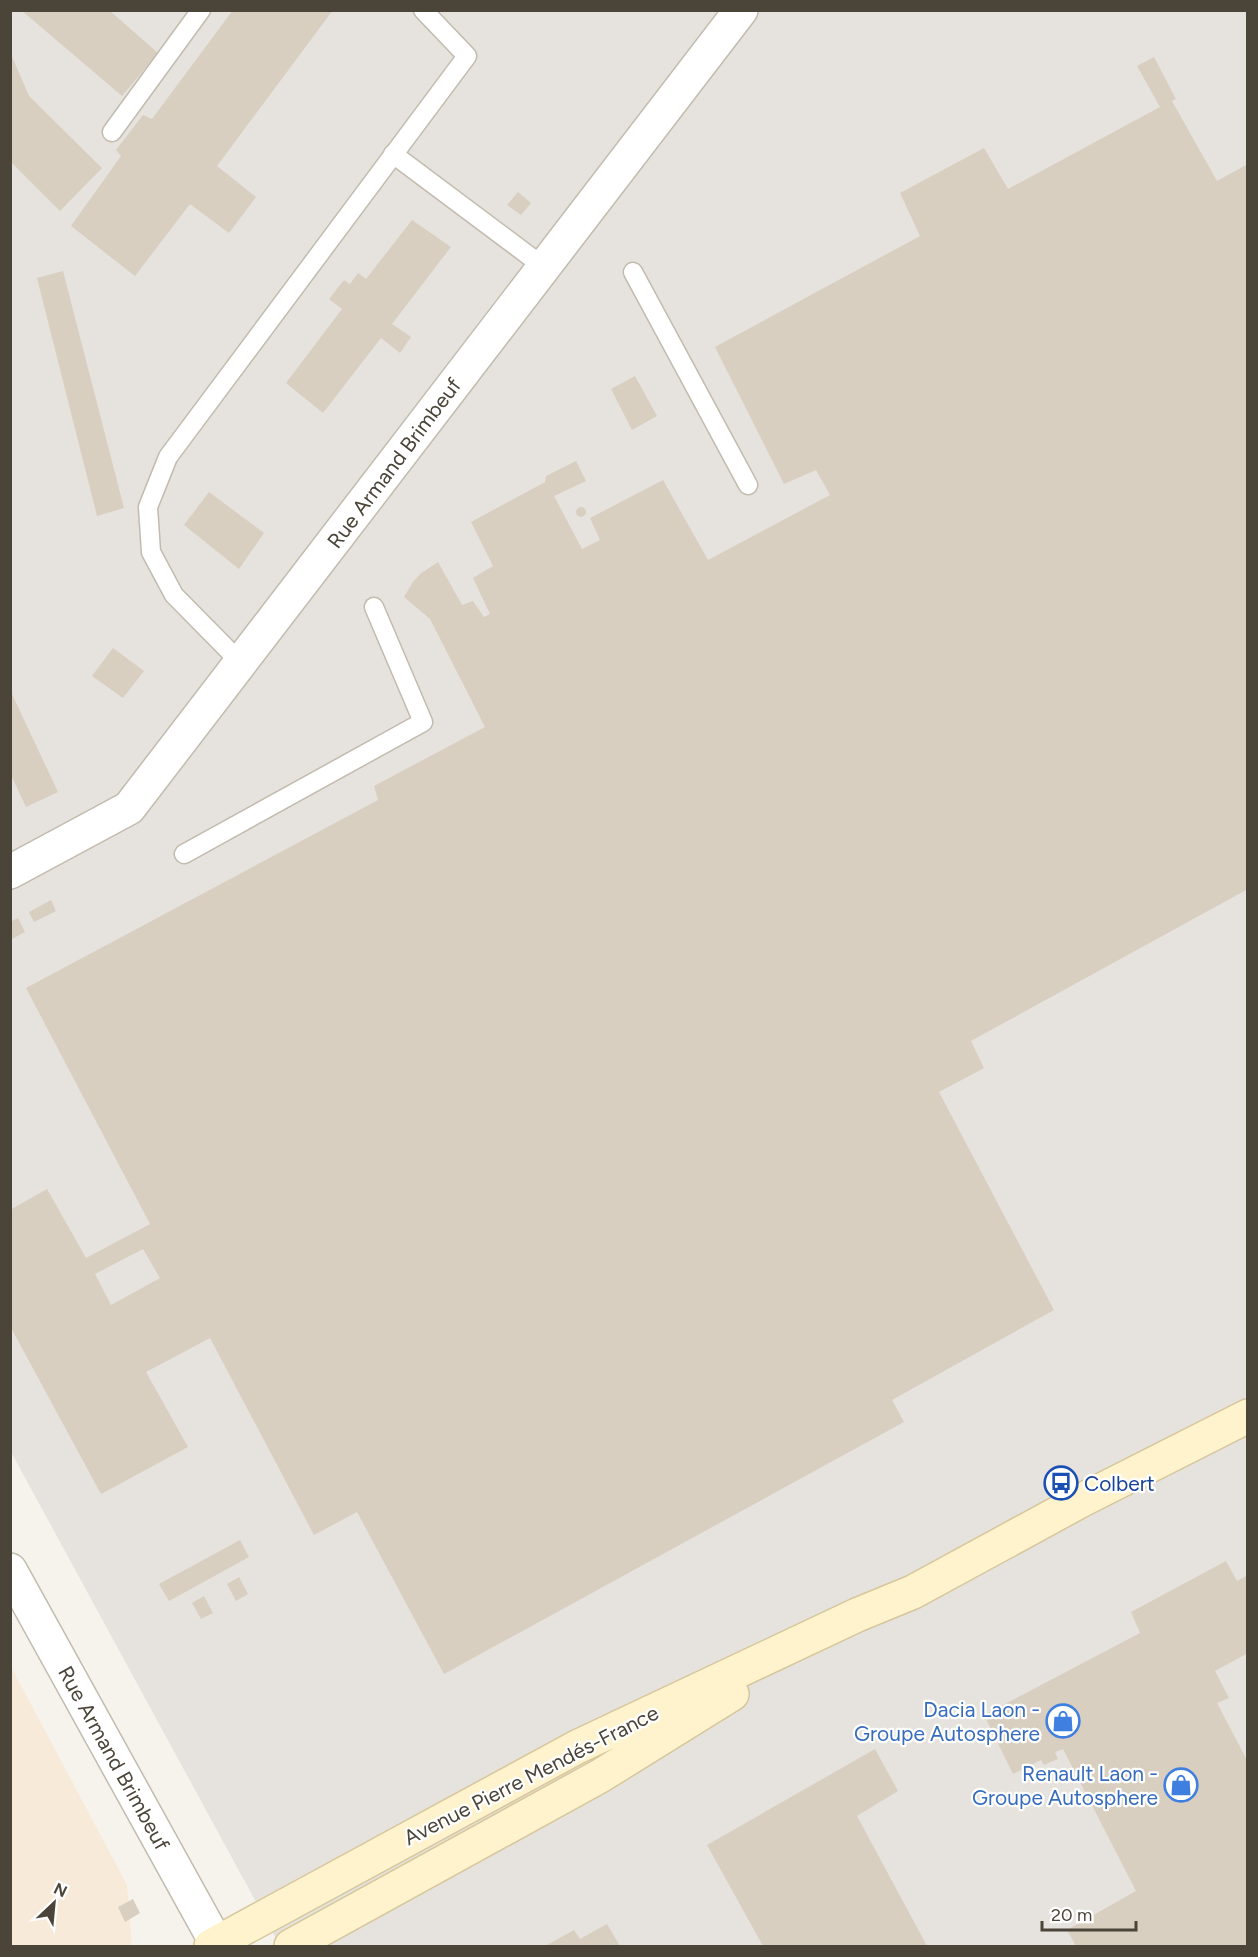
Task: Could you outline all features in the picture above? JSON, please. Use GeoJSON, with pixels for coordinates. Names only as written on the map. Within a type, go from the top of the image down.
{"type":"FeatureCollection","features":[{"type":"Feature","properties":{"kind":"main road","name":"Avenue Pierre Mendés-France"},"geometry":{"type":"LineString","coordinates":[[215,1946],[577,1747],[857,1615],[914,1592],[1082,1500],[1248,1416]]}},
{"type":"Feature","properties":{"kind":"main road","name":"Avenue Pierre Mendés-France"},"geometry":{"type":"LineString","coordinates":[[291,1947],[600,1776],[857,1615]]}},
{"type":"Feature","properties":{"kind":"street","name":"Rue Armand Brimbeuf"},"geometry":{"type":"LineString","coordinates":[[10,872],[129,808],[741,10]]}},
{"type":"Feature","properties":{"kind":"street","name":"Rue Armand Brimbeuf"},"geometry":{"type":"LineString","coordinates":[[10,1570],[215,1946]]}},
{"type":"Feature","properties":{"kind":"lane"},"geometry":{"type":"LineString","coordinates":[[112,132],[201,10]]}},
{"type":"Feature","properties":{"kind":"lane"},"geometry":{"type":"LineString","coordinates":[[241,663],[174,595],[151,552],[148,507],[168,457],[466,56],[423,10]]}},
{"type":"Feature","properties":{"kind":"lane"},"geometry":{"type":"LineString","coordinates":[[393,154],[544,267]]}},
{"type":"Feature","properties":{"kind":"lane"},"geometry":{"type":"LineString","coordinates":[[633,272],[748,485]]}},
{"type":"Feature","properties":{"kind":"lane"},"geometry":{"type":"LineString","coordinates":[[184,854],[423,722],[374,607]]}},
{"type":"Feature","properties":{"kind":"shaded area"},"geometry":{"type":"Polygon","coordinates":[[[10,11],[1247,11],[1247,1946],[280,1946],[11,1452],[10,11]]]}},
{"type":"Feature","properties":{"kind":"shaded area"},"geometry":{"type":"Polygon","coordinates":[[[10,1665],[127,1885],[132,1946],[11,1946],[10,1665]]]}},
{"type":"Feature","properties":{"kind":"building"},"geometry":{"type":"Polygon","coordinates":[[[21,10],[109,10],[158,53],[122,96],[21,10]]]}},
{"type":"Feature","properties":{"kind":"building"},"geometry":{"type":"Polygon","coordinates":[[[233,10],[333,10],[217,166],[256,197],[229,233],[190,204],[135,276],[71,226],[121,156],[116,150],[143,115],[152,119],[233,10]]]}},
{"type":"Feature","properties":{"kind":"building"},"geometry":{"type":"Polygon","coordinates":[[[10,52],[29,96],[102,168],[60,211],[10,161],[10,52]]]}},
{"type":"Feature","properties":{"kind":"building"},"geometry":{"type":"Polygon","coordinates":[[[1154,57],[1176,99],[1172,101],[1217,181],[1248,164],[1248,889],[971,1041],[984,1068],[939,1092],[1054,1310],[892,1400],[904,1422],[444,1674],[357,1512],[314,1535],[210,1338],[146,1372],[188,1447],[101,1494],[10,1326],[10,1210],[47,1189],[86,1258],[150,1224],[26,988],[378,800],[374,786],[485,727],[430,619],[404,597],[420,574],[438,562],[462,605],[473,601],[484,617],[490,614],[473,578],[493,566],[471,522],[545,482],[546,476],[576,461],[586,481],[554,496],[582,549],[600,540],[590,518],[663,480],[708,560],[830,495],[816,470],[784,484],[715,347],[920,236],[900,193],[984,148],[1008,189],[1160,107],[1137,66],[1154,57]],[[143,1249],[95,1274],[111,1305],[160,1278],[143,1249]]]}},
{"type":"Feature","properties":{"kind":"building"},"geometry":{"type":"Polygon","coordinates":[[[518,192],[531,203],[521,215],[507,205],[518,192]]]}},
{"type":"Feature","properties":{"kind":"building"},"geometry":{"type":"Polygon","coordinates":[[[412,220],[451,247],[392,324],[411,337],[400,353],[381,338],[323,413],[286,383],[342,309],[329,299],[344,280],[350,284],[358,273],[366,279],[412,220]]]}},
{"type":"Feature","properties":{"kind":"building"},"geometry":{"type":"Polygon","coordinates":[[[63,271],[124,508],[97,516],[37,278],[63,271]]]}},
{"type":"Feature","properties":{"kind":"building"},"geometry":{"type":"Polygon","coordinates":[[[635,376],[657,416],[632,430],[611,389],[635,376]]]}},
{"type":"Feature","properties":{"kind":"building"},"geometry":{"type":"Polygon","coordinates":[[[209,492],[264,533],[239,569],[184,525],[209,492]]]}},
{"type":"Feature","properties":{"kind":"building"},"geometry":{"type":"Polygon","coordinates":[[[581,507],[586,512],[581,517],[576,512],[581,507]]]}},
{"type":"Feature","properties":{"kind":"building"},"geometry":{"type":"Polygon","coordinates":[[[113,648],[144,671],[123,698],[92,676],[113,648]]]}},
{"type":"Feature","properties":{"kind":"building"},"geometry":{"type":"Polygon","coordinates":[[[10,690],[58,792],[26,807],[10,773],[10,690]]]}},
{"type":"Feature","properties":{"kind":"building"},"geometry":{"type":"Polygon","coordinates":[[[51,900],[56,911],[34,922],[29,912],[51,900]]]}},
{"type":"Feature","properties":{"kind":"building"},"geometry":{"type":"Polygon","coordinates":[[[18,918],[25,932],[10,940],[10,922],[18,918]]]}},
{"type":"Feature","properties":{"kind":"building"},"geometry":{"type":"Polygon","coordinates":[[[240,1540],[249,1557],[169,1601],[159,1584],[240,1540]]]}},
{"type":"Feature","properties":{"kind":"building"},"geometry":{"type":"Polygon","coordinates":[[[1226,1561],[1237,1581],[1248,1575],[1248,1653],[1215,1671],[1229,1698],[1217,1703],[1248,1762],[1248,1946],[1076,1946],[1067,1930],[1136,1891],[1063,1749],[1055,1752],[1058,1759],[1044,1765],[1041,1760],[1013,1774],[984,1715],[1140,1633],[1131,1612],[1226,1561]]]}},
{"type":"Feature","properties":{"kind":"building"},"geometry":{"type":"Polygon","coordinates":[[[239,1577],[248,1594],[236,1601],[227,1584],[239,1577]]]}},
{"type":"Feature","properties":{"kind":"building"},"geometry":{"type":"Polygon","coordinates":[[[204,1596],[213,1613],[201,1619],[192,1603],[204,1596]]]}},
{"type":"Feature","properties":{"kind":"building"},"geometry":{"type":"Polygon","coordinates":[[[875,1749],[898,1791],[857,1816],[927,1946],[763,1946],[707,1845],[875,1749]]]}},
{"type":"Feature","properties":{"kind":"building"},"geometry":{"type":"Polygon","coordinates":[[[133,1899],[140,1913],[125,1922],[118,1907],[133,1899]]]}},
{"type":"Feature","properties":{"kind":"building"},"geometry":{"type":"Polygon","coordinates":[[[607,1924],[620,1946],[545,1946],[574,1930],[580,1939],[607,1924]]]}},
{"type":"Feature","properties":{"kind":"place","name":"Colbert"},"geometry":{"type":"Point","coordinates":[1061,1483]}},
{"type":"Feature","properties":{"kind":"place","name":"Dacia Laon - Groupe Autosphere"},"geometry":{"type":"Point","coordinates":[1063,1721]}},
{"type":"Feature","properties":{"kind":"place","name":"Renault Laon - Groupe Autosphere"},"geometry":{"type":"Point","coordinates":[1181,1785]}}]}
